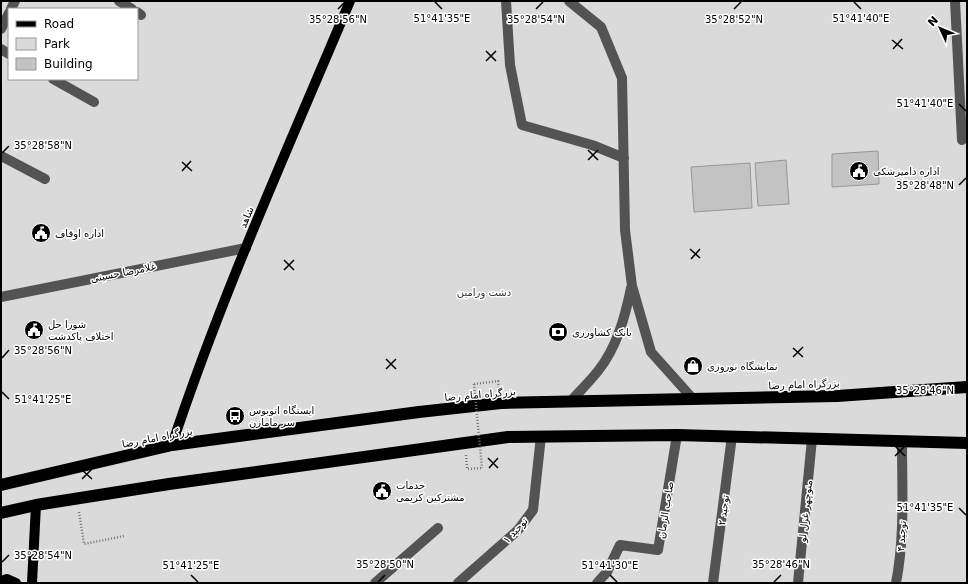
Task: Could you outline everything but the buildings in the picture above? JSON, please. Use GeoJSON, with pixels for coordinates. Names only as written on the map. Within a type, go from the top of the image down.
{"type":"FeatureCollection","features":[{"type":"Feature","properties":{"kind":"highway","name":"بزرگراه امام رضا"},"geometry":{"type":"LineString","coordinates":[[1,485],[172,445],[419,412],[501,403],[837,396],[967,387]]}},
{"type":"Feature","properties":{"kind":"highway"},"geometry":{"type":"LineString","coordinates":[[1,513],[36,505],[169,484],[508,437],[676,435],[967,444]]}},
{"type":"Feature","properties":{"kind":"main road","name":"شاهد"},"geometry":{"type":"LineString","coordinates":[[172,445],[184,408],[246,248],[350,1]]}},
{"type":"Feature","properties":{"kind":"main road"},"geometry":{"type":"LineString","coordinates":[[32,583],[36,505]]}},
{"type":"Feature","properties":{"kind":"main road"},"geometry":{"type":"LineString","coordinates":[[1,581],[7,579],[16,583]]}},
{"type":"Feature","properties":{"kind":"street"},"geometry":{"type":"LineString","coordinates":[[119,1],[130,8]]}},
{"type":"Feature","properties":{"kind":"street"},"geometry":{"type":"LineString","coordinates":[[506,1],[510,65],[522,125],[592,145],[624,158]]}},
{"type":"Feature","properties":{"kind":"street"},"geometry":{"type":"LineString","coordinates":[[569,1],[601,27],[622,78],[626,230],[632,286],[651,352],[692,399]]}},
{"type":"Feature","properties":{"kind":"street"},"geometry":{"type":"LineString","coordinates":[[955,1],[962,140]]}},
{"type":"Feature","properties":{"kind":"street"},"geometry":{"type":"LineString","coordinates":[[1,29],[8,14]]}},
{"type":"Feature","properties":{"kind":"street"},"geometry":{"type":"LineString","coordinates":[[55,80],[94,102]]}},
{"type":"Feature","properties":{"kind":"street"},"geometry":{"type":"LineString","coordinates":[[1,156],[45,179]]}},
{"type":"Feature","properties":{"kind":"street","name":"غلامرضا حسینی"},"geometry":{"type":"LineString","coordinates":[[1,297],[246,248]]}},
{"type":"Feature","properties":{"kind":"street"},"geometry":{"type":"LineString","coordinates":[[572,401],[598,371],[611,351],[624,318],[632,286]]}},
{"type":"Feature","properties":{"kind":"street","name":"صاحب الزمان"},"geometry":{"type":"LineString","coordinates":[[598,583],[607,572],[620,545],[658,550],[676,435]]}},
{"type":"Feature","properties":{"kind":"street","name":"توحید ۱"},"geometry":{"type":"LineString","coordinates":[[458,583],[518,530],[533,510],[541,436]]}},
{"type":"Feature","properties":{"kind":"street","name":"توحید ۲"},"geometry":{"type":"LineString","coordinates":[[713,583],[732,436]]}},
{"type":"Feature","properties":{"kind":"street","name":"منوچهر غزل لو"},"geometry":{"type":"LineString","coordinates":[[798,583],[812,439]]}},
{"type":"Feature","properties":{"kind":"street","name":"توحید ۴"},"geometry":{"type":"LineString","coordinates":[[896,583],[899,570],[902,513],[902,442]]}},
{"type":"Feature","properties":{"kind":"street"},"geometry":{"type":"LineString","coordinates":[[375,583],[438,528]]}},
{"type":"Feature","properties":{"kind":"path"},"geometry":{"type":"LineString","coordinates":[[467,469],[482,468],[474,384],[498,381]]}},
{"type":"Feature","properties":{"kind":"path"},"geometry":{"type":"LineString","coordinates":[[77,499],[84,544],[124,536]]}},
{"type":"Feature","properties":{"kind":"green space","name":"دشت ورامین"},"geometry":{"type":"Polygon","coordinates":[[[1,1],[967,1],[967,583],[1,583],[1,1]]]}},
{"type":"Feature","properties":{"kind":"place","name":"اداره دامپزشکی"},"geometry":{"type":"Point","coordinates":[859,171]}},
{"type":"Feature","properties":{"kind":"place","name":"اداره اوقاف"},"geometry":{"type":"Point","coordinates":[41,233]}},
{"type":"Feature","properties":{"kind":"place","name":"شورا حل اختلاف پاکدشت"},"geometry":{"type":"Point","coordinates":[34,330]}},
{"type":"Feature","properties":{"kind":"place","name":"بانک کشاورزی"},"geometry":{"type":"Point","coordinates":[558,332]}},
{"type":"Feature","properties":{"kind":"place","name":"نمایشگاه نوروزی"},"geometry":{"type":"Point","coordinates":[693,366]}},
{"type":"Feature","properties":{"kind":"place","name":"ایستگاه اتوبوس سر مامازن"},"geometry":{"type":"Point","coordinates":[235,416]}},
{"type":"Feature","properties":{"kind":"place","name":"خدمات مشترکین کریمی"},"geometry":{"type":"Point","coordinates":[382,491]}}]}
